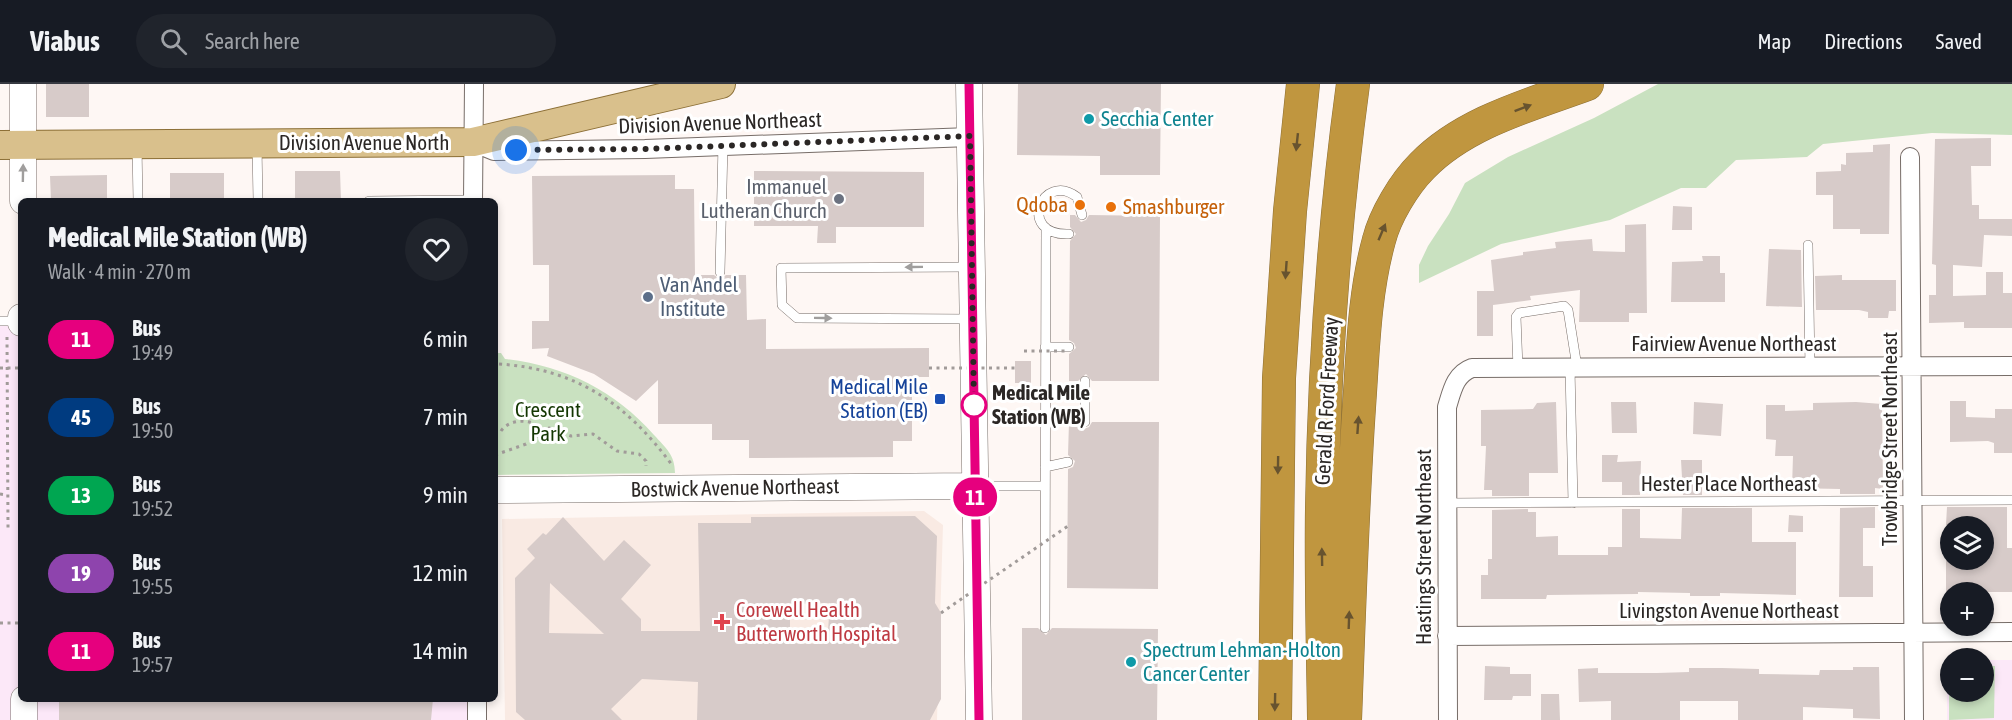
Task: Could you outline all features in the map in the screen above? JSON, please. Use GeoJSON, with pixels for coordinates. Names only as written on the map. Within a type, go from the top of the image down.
{"type":"FeatureCollection","features":[{"type":"Feature","properties":{"kind":"highway"},"geometry":{"type":"LineString","coordinates":[[1275,720],[1279,378],[1290,212],[1303,84]]}},
{"type":"Feature","properties":{"kind":"highway","name":"Gerald R Ford Freeway"},"geometry":{"type":"LineString","coordinates":[[1324,720],[1322,510],[1329,350],[1340,196],[1353,84]]}},
{"type":"Feature","properties":{"kind":"highway"},"geometry":{"type":"LineString","coordinates":[[1345,720],[1353,494],[1365,322],[1379,238],[1396,202],[1419,168],[1440,148],[1468,131],[1587,84]]}},
{"type":"Feature","properties":{"kind":"main road","name":"Division Avenue North"},"geometry":{"type":"LineString","coordinates":[[12,145],[473,142],[721,84]]}},
{"type":"Feature","properties":{"kind":"street"},"geometry":{"type":"LineString","coordinates":[[22,198],[12,145],[23,84]]}},
{"type":"Feature","properties":{"kind":"street"},"geometry":{"type":"LineString","coordinates":[[473,198],[474,84]]}},
{"type":"Feature","properties":{"kind":"street"},"geometry":{"type":"LineString","coordinates":[[969,94],[978,720]]}},
{"type":"Feature","properties":{"kind":"street","name":"Division Avenue Northeast"},"geometry":{"type":"LineString","coordinates":[[473,142],[494,151],[970,136]]}},
{"type":"Feature","properties":{"kind":"street","name":"Trowbridge Street Northeast"},"geometry":{"type":"LineString","coordinates":[[1910,157],[1914,720]]}},
{"type":"Feature","properties":{"kind":"street","name":"Fairview Avenue Northeast"},"geometry":{"type":"LineString","coordinates":[[1459,376],[1472,368],[2012,366]]}},
{"type":"Feature","properties":{"kind":"street","name":"Hastings Street Northeast"},"geometry":{"type":"LineString","coordinates":[[1448,720],[1447,407],[1459,376]]}},
{"type":"Feature","properties":{"kind":"street","name":"Bostwick Avenue Northeast"},"geometry":{"type":"LineString","coordinates":[[498,490],[975,486]]}},
{"type":"Feature","properties":{"kind":"street","name":"Livingston Avenue Northeast"},"geometry":{"type":"LineString","coordinates":[[1447,636],[2012,632]]}},
{"type":"Feature","properties":{"kind":"street"},"geometry":{"type":"LineString","coordinates":[[24,702],[24,720]]}},
{"type":"Feature","properties":{"kind":"street"},"geometry":{"type":"LineString","coordinates":[[477,702],[477,720]]}},
{"type":"Feature","properties":{"kind":"lane"},"geometry":{"type":"LineString","coordinates":[[257,143],[258,198]]}},
{"type":"Feature","properties":{"kind":"lane"},"geometry":{"type":"LineString","coordinates":[[137,144],[138,198]]}},
{"type":"Feature","properties":{"kind":"lane"},"geometry":{"type":"LineString","coordinates":[[720,272],[723,144]]}},
{"type":"Feature","properties":{"kind":"lane"},"geometry":{"type":"LineString","coordinates":[[1045,628],[1046,228],[1039,210],[1045,197],[1057,190],[1071,193],[1080,203],[1082,215]]}},
{"type":"Feature","properties":{"kind":"lane"},"geometry":{"type":"LineString","coordinates":[[1046,228],[1053,233],[1069,234]]}},
{"type":"Feature","properties":{"kind":"lane"},"geometry":{"type":"LineString","coordinates":[[1808,245],[1810,367]]}},
{"type":"Feature","properties":{"kind":"lane"},"geometry":{"type":"LineString","coordinates":[[973,267],[781,268],[782,305],[797,318],[974,319]]}},
{"type":"Feature","properties":{"kind":"lane"},"geometry":{"type":"LineString","coordinates":[[1518,368],[1516,317],[1519,313],[1564,306],[1568,310],[1573,368],[1573,502]]}},
{"type":"Feature","properties":{"kind":"lane"},"geometry":{"type":"LineString","coordinates":[[1045,347],[1069,349]]}},
{"type":"Feature","properties":{"kind":"lane"},"geometry":{"type":"LineString","coordinates":[[1085,381],[1085,422]]}},
{"type":"Feature","properties":{"kind":"lane"},"geometry":{"type":"LineString","coordinates":[[1045,467],[1068,462]]}},
{"type":"Feature","properties":{"kind":"lane"},"geometry":{"type":"LineString","coordinates":[[975,486],[1044,486]]}},
{"type":"Feature","properties":{"kind":"lane","name":"Hester Place Northeast"},"geometry":{"type":"LineString","coordinates":[[1446,503],[2012,500]]}},
{"type":"Feature","properties":{"kind":"path"},"geometry":{"type":"LineString","coordinates":[[8,528],[14,320]]}},
{"type":"Feature","properties":{"kind":"path"},"geometry":{"type":"LineString","coordinates":[[1024,351],[1069,349]]}},
{"type":"Feature","properties":{"kind":"path"},"geometry":{"type":"LineString","coordinates":[[500,364],[548,371],[598,392],[639,424],[672,465]]}},
{"type":"Feature","properties":{"kind":"path"},"geometry":{"type":"LineString","coordinates":[[0,368],[18,368]]}},
{"type":"Feature","properties":{"kind":"path"},"geometry":{"type":"LineString","coordinates":[[929,368],[1015,368]]}},
{"type":"Feature","properties":{"kind":"path"},"geometry":{"type":"LineString","coordinates":[[501,431],[508,423],[522,421],[533,422],[545,431]]}},
{"type":"Feature","properties":{"kind":"path"},"geometry":{"type":"LineString","coordinates":[[498,454],[526,444],[549,428],[571,436],[593,434],[621,453],[639,454],[646,461],[646,465]]}},
{"type":"Feature","properties":{"kind":"path"},"geometry":{"type":"LineString","coordinates":[[0,495],[8,495]]}},
{"type":"Feature","properties":{"kind":"path"},"geometry":{"type":"LineString","coordinates":[[941,613],[1068,526]]}},
{"type":"Feature","properties":{"kind":"path"},"geometry":{"type":"LineString","coordinates":[[0,623],[18,623]]}},
{"type":"Feature","properties":{"kind":"shaded area"},"geometry":{"type":"Polygon","coordinates":[[[18,320],[18,702],[477,702],[477,720],[0,720],[0,321],[18,320]]]}},
{"type":"Feature","properties":{"kind":"shaded area","name":"Corewell Health Butterworth Hospital"},"geometry":{"type":"Polygon","coordinates":[[[924,511],[943,525],[937,720],[505,720],[502,519],[924,511]]]}},
{"type":"Feature","properties":{"kind":"shaded area"},"geometry":{"type":"Polygon","coordinates":[[[1994,660],[2012,660],[2012,720],[1947,720],[1947,702],[1994,702],[1994,660]]]}},
{"type":"Feature","properties":{"kind":"green space"},"geometry":{"type":"Polygon","coordinates":[[[1658,84],[2012,84],[2012,135],[1932,133],[1823,144],[1807,157],[1736,160],[1706,188],[1681,188],[1610,220],[1501,244],[1419,283],[1419,265],[1465,183],[1508,157],[1594,118],[1658,84]]]}},
{"type":"Feature","properties":{"kind":"green space","name":"Crescent Park"},"geometry":{"type":"Polygon","coordinates":[[[498,353],[501,353],[505,359],[527,362],[568,374],[605,393],[639,419],[669,452],[675,473],[498,475],[498,353]]]}},
{"type":"Feature","properties":{"kind":"green space"},"geometry":{"type":"Polygon","coordinates":[[[1995,666],[1994,718],[1949,720],[1949,702],[1994,702],[1995,666]]]}},
{"type":"Feature","properties":{"kind":"building"},"geometry":{"type":"Polygon","coordinates":[[[46,84],[89,84],[89,117],[46,117],[46,84]]]}},
{"type":"Feature","properties":{"kind":"building","name":"Secchia Center"},"geometry":{"type":"Polygon","coordinates":[[[1018,84],[1161,84],[1160,175],[1100,175],[1100,156],[1017,155],[1018,84]]]}},
{"type":"Feature","properties":{"kind":"building"},"geometry":{"type":"Polygon","coordinates":[[[1991,138],[1991,166],[1971,166],[1972,205],[1979,205],[1979,219],[2012,219],[2012,236],[1984,235],[1982,267],[1953,265],[1953,296],[1986,295],[1986,272],[2003,272],[2003,293],[2012,293],[2012,328],[1964,328],[1964,322],[1929,323],[1929,295],[1936,295],[1936,265],[1932,264],[1935,139],[1991,138]]]}},
{"type":"Feature","properties":{"kind":"building"},"geometry":{"type":"Polygon","coordinates":[[[1890,144],[1889,234],[1860,234],[1860,229],[1833,229],[1833,195],[1816,195],[1816,172],[1841,171],[1841,164],[1846,165],[1846,153],[1873,152],[1873,145],[1890,144]]]}},
{"type":"Feature","properties":{"kind":"building"},"geometry":{"type":"Polygon","coordinates":[[[295,171],[340,171],[341,198],[295,198],[295,171]]]}},
{"type":"Feature","properties":{"kind":"building","name":"Immanuel Lutheran Church"},"geometry":{"type":"Polygon","coordinates":[[[754,171],[924,172],[924,227],[836,227],[836,243],[817,243],[818,226],[754,226],[754,171]]]}},
{"type":"Feature","properties":{"kind":"building"},"geometry":{"type":"Polygon","coordinates":[[[170,173],[224,173],[224,198],[170,198],[170,173]]]}},
{"type":"Feature","properties":{"kind":"building"},"geometry":{"type":"Polygon","coordinates":[[[107,175],[107,198],[51,198],[50,176],[107,175]]]}},
{"type":"Feature","properties":{"kind":"building","name":"Van Andel Institute"},"geometry":{"type":"Polygon","coordinates":[[[675,175],[675,189],[694,189],[695,275],[714,275],[720,279],[726,275],[746,275],[747,320],[766,319],[766,349],[929,348],[929,377],[912,377],[912,441],[893,441],[893,457],[749,458],[749,440],[712,440],[712,424],[658,424],[658,380],[636,401],[594,374],[547,356],[549,348],[532,349],[532,321],[549,321],[549,265],[533,265],[532,176],[675,175]]]}},
{"type":"Feature","properties":{"kind":"building"},"geometry":{"type":"Polygon","coordinates":[[[1673,206],[1692,207],[1692,230],[1672,230],[1673,206]]]}},
{"type":"Feature","properties":{"kind":"building"},"geometry":{"type":"Polygon","coordinates":[[[1070,215],[1075,215],[1081,222],[1089,215],[1160,216],[1159,381],[1092,381],[1086,374],[1078,381],[1069,381],[1069,354],[1076,348],[1069,340],[1070,241],[1076,234],[1070,227],[1070,215]]]}},
{"type":"Feature","properties":{"kind":"building"},"geometry":{"type":"Polygon","coordinates":[[[1646,224],[1647,313],[1629,313],[1629,322],[1579,322],[1580,290],[1530,296],[1531,300],[1493,305],[1493,336],[1477,336],[1477,291],[1494,291],[1491,260],[1523,255],[1523,252],[1556,248],[1555,242],[1592,239],[1593,251],[1625,252],[1625,225],[1646,224]]]}},
{"type":"Feature","properties":{"kind":"building"},"geometry":{"type":"Polygon","coordinates":[[[1769,249],[1801,250],[1802,307],[1766,306],[1769,249]]]}},
{"type":"Feature","properties":{"kind":"building"},"geometry":{"type":"Polygon","coordinates":[[[1702,256],[1720,256],[1720,273],[1725,273],[1725,302],[1671,302],[1672,262],[1703,261],[1702,256]]]}},
{"type":"Feature","properties":{"kind":"building"},"geometry":{"type":"Polygon","coordinates":[[[1842,275],[1842,280],[1896,280],[1896,311],[1889,311],[1888,318],[1868,318],[1868,312],[1859,310],[1816,310],[1815,276],[1842,275]]]}},
{"type":"Feature","properties":{"kind":"building"},"geometry":{"type":"Polygon","coordinates":[[[1015,361],[1031,361],[1031,383],[1015,383],[1015,361]]]}},
{"type":"Feature","properties":{"kind":"building"},"geometry":{"type":"Polygon","coordinates":[[[1950,401],[1966,401],[1966,417],[1995,418],[1995,409],[2012,409],[2012,453],[1994,453],[1994,443],[1988,441],[1950,442],[1950,401]]]}},
{"type":"Feature","properties":{"kind":"building"},"geometry":{"type":"Polygon","coordinates":[[[1556,402],[1558,473],[1529,473],[1529,496],[1492,496],[1492,490],[1484,490],[1486,446],[1481,446],[1481,410],[1533,409],[1537,403],[1556,402]]]}},
{"type":"Feature","properties":{"kind":"building"},"geometry":{"type":"Polygon","coordinates":[[[1611,402],[1636,402],[1637,433],[1612,433],[1611,402]]]}},
{"type":"Feature","properties":{"kind":"building"},"geometry":{"type":"Polygon","coordinates":[[[1694,402],[1723,404],[1721,436],[1693,434],[1694,402]]]}},
{"type":"Feature","properties":{"kind":"building"},"geometry":{"type":"Polygon","coordinates":[[[1813,403],[1882,404],[1883,489],[1875,488],[1875,494],[1840,494],[1840,489],[1792,488],[1793,456],[1775,456],[1776,440],[1766,439],[1766,405],[1785,405],[1785,411],[1813,410],[1813,403]]]}},
{"type":"Feature","properties":{"kind":"building"},"geometry":{"type":"Polygon","coordinates":[[[1069,422],[1078,422],[1084,429],[1092,422],[1159,422],[1158,589],[1067,588],[1068,469],[1073,467],[1075,461],[1068,455],[1069,422]]]}},
{"type":"Feature","properties":{"kind":"building"},"geometry":{"type":"Polygon","coordinates":[[[1602,455],[1618,455],[1617,462],[1641,461],[1640,495],[1622,495],[1622,482],[1602,482],[1602,455]]]}},
{"type":"Feature","properties":{"kind":"building"},"geometry":{"type":"Polygon","coordinates":[[[1681,460],[1702,460],[1702,495],[1683,495],[1681,460]]]}},
{"type":"Feature","properties":{"kind":"building"},"geometry":{"type":"Polygon","coordinates":[[[1875,507],[1875,528],[1863,528],[1863,566],[1873,566],[1873,597],[1839,597],[1840,508],[1875,507]]]}},
{"type":"Feature","properties":{"kind":"building"},"geometry":{"type":"Polygon","coordinates":[[[1947,507],[2007,507],[2007,548],[2012,548],[2012,592],[1994,592],[1994,582],[1946,582],[1946,570],[1994,570],[1994,516],[1946,516],[1947,507]]]}},
{"type":"Feature","properties":{"kind":"building"},"geometry":{"type":"Polygon","coordinates":[[[1682,508],[1752,508],[1752,542],[1796,542],[1796,595],[1720,593],[1720,596],[1690,596],[1690,593],[1638,592],[1638,594],[1547,595],[1546,599],[1481,599],[1481,575],[1488,575],[1488,559],[1492,559],[1492,510],[1528,509],[1528,512],[1536,512],[1536,537],[1558,536],[1558,555],[1608,555],[1608,547],[1622,547],[1622,509],[1640,509],[1640,538],[1681,539],[1682,508]]]}},
{"type":"Feature","properties":{"kind":"building"},"geometry":{"type":"Polygon","coordinates":[[[1789,515],[1803,516],[1803,532],[1788,532],[1789,515]]]}},
{"type":"Feature","properties":{"kind":"building","name":"Corewell Health Butterworth Hospital"},"geometry":{"type":"Polygon","coordinates":[[[915,516],[937,536],[935,603],[941,613],[941,699],[930,720],[697,720],[698,682],[642,679],[611,709],[622,720],[525,720],[516,712],[515,578],[535,558],[527,549],[543,533],[546,535],[563,517],[604,561],[624,540],[651,565],[621,599],[641,619],[641,631],[700,631],[698,523],[751,523],[751,517],[915,516]],[[550,583],[549,633],[604,634],[550,583]],[[830,603],[790,604],[790,643],[827,644],[830,603]]]}},
{"type":"Feature","properties":{"kind":"building"},"geometry":{"type":"Polygon","coordinates":[[[1022,628],[1038,628],[1046,635],[1052,628],[1158,629],[1157,720],[1022,720],[1022,628]]]}},
{"type":"Feature","properties":{"kind":"building"},"geometry":{"type":"Polygon","coordinates":[[[1485,666],[1510,667],[1510,674],[1531,674],[1531,696],[1513,696],[1512,700],[1484,700],[1485,666]]]}},
{"type":"Feature","properties":{"kind":"building"},"geometry":{"type":"Polygon","coordinates":[[[1853,667],[1879,667],[1880,719],[1853,718],[1853,709],[1803,707],[1803,720],[1738,720],[1738,701],[1680,701],[1680,720],[1611,720],[1611,701],[1579,702],[1578,669],[1598,668],[1598,673],[1657,673],[1689,672],[1689,668],[1722,668],[1759,669],[1759,674],[1819,675],[1820,670],[1853,670],[1853,667]]]}},
{"type":"Feature","properties":{"kind":"building"},"geometry":{"type":"Polygon","coordinates":[[[1541,694],[1559,694],[1560,720],[1541,720],[1541,694]]]}},
{"type":"Feature","properties":{"kind":"building"},"geometry":{"type":"Polygon","coordinates":[[[59,702],[433,702],[431,720],[59,720],[59,702]]]}},
{"type":"Feature","properties":{"kind":"bus line","name":"11"},"geometry":{"type":"LineString","coordinates":[[969,84],[979,720]]}},
{"type":"Feature","properties":{"kind":"place","name":"Secchia Center"},"geometry":{"type":"Point","coordinates":[1089,119]}},
{"type":"Feature","properties":{"kind":"place","name":"Immanuel Lutheran Church"},"geometry":{"type":"Point","coordinates":[839,199]}},
{"type":"Feature","properties":{"kind":"place","name":"Qdoba"},"geometry":{"type":"Point","coordinates":[1080,205]}},
{"type":"Feature","properties":{"kind":"place","name":"Smashburger"},"geometry":{"type":"Point","coordinates":[1111,207]}},
{"type":"Feature","properties":{"kind":"place","name":"Van Andel Institute"},"geometry":{"type":"Point","coordinates":[648,297]}},
{"type":"Feature","properties":{"kind":"place","name":"Medical Mile Station (EB)"},"geometry":{"type":"Point","coordinates":[940,399]}},
{"type":"Feature","properties":{"kind":"place","name":"Medical Mile Station (WB)"},"geometry":{"type":"Point","coordinates":[974,405]}},
{"type":"Feature","properties":{"kind":"place","name":"Corewell Health Butterworth Hospital"},"geometry":{"type":"Point","coordinates":[722,622]}},
{"type":"Feature","properties":{"kind":"place","name":"Spectrum Lehman-Holton Cancer Center"},"geometry":{"type":"Point","coordinates":[1131,662]}},
{"type":"Feature","properties":{"kind":"route"},"geometry":{"type":"LineString","coordinates":[[516,150],[645,149],[665,146],[970,136],[974,405]]}}]}
